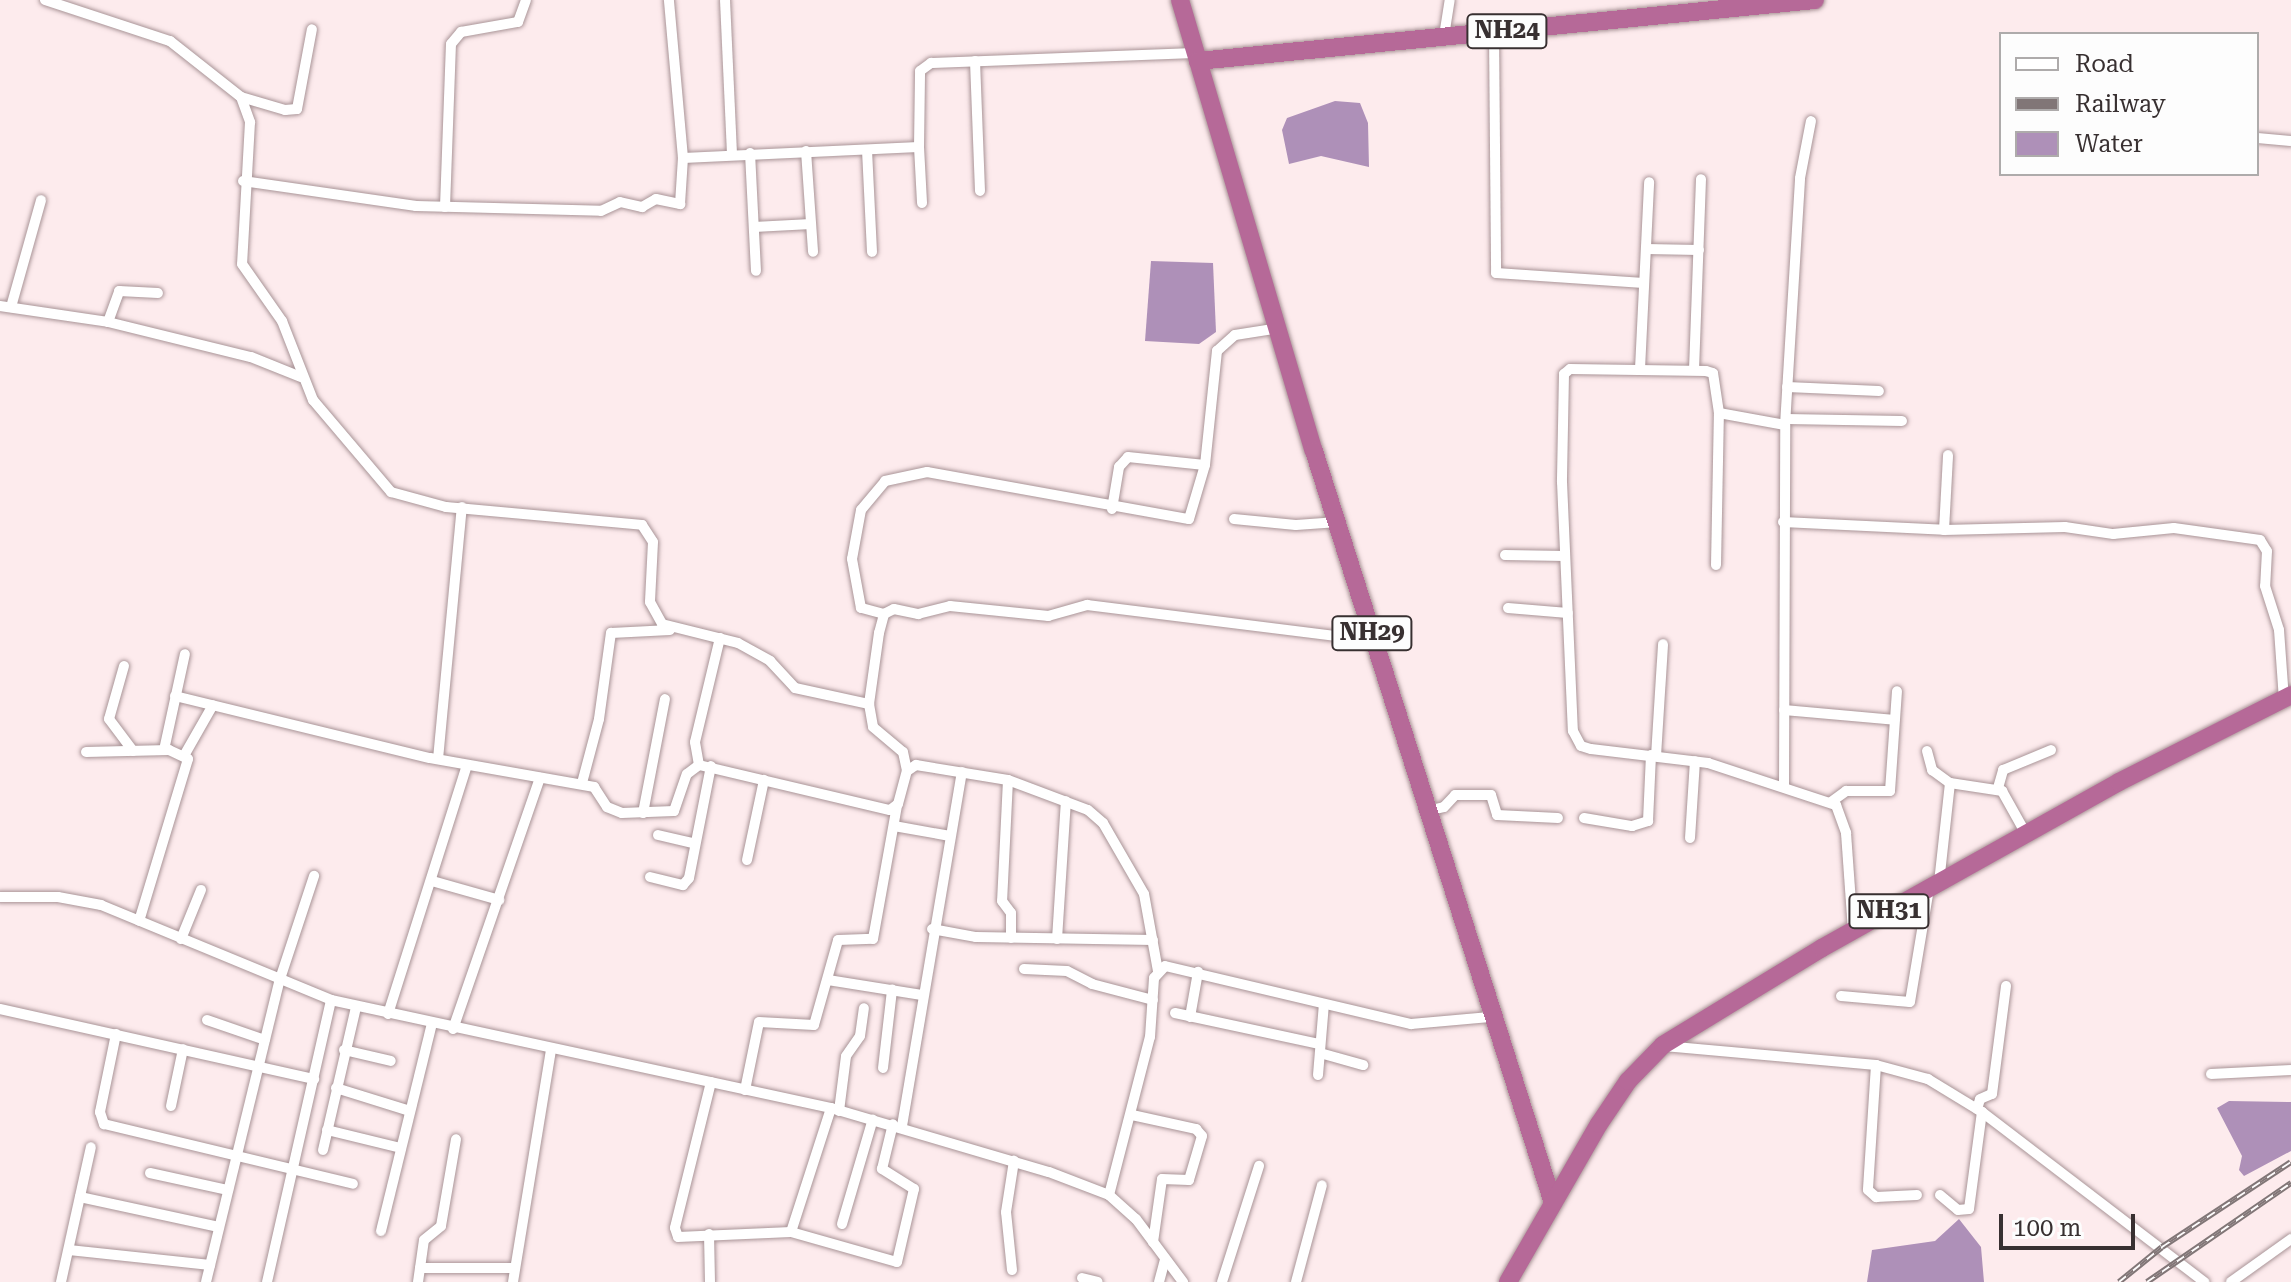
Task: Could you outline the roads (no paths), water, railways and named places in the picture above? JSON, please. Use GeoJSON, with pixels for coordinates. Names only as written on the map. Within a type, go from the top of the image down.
{"type":"FeatureCollection","features":[{"type":"Feature","properties":{"kind":"highway"},"geometry":{"type":"LineString","coordinates":[[1180,0],[1197,57]]}},
{"type":"Feature","properties":{"kind":"highway","name":"NH24"},"geometry":{"type":"LineString","coordinates":[[1197,57],[1815,0]]}},
{"type":"Feature","properties":{"kind":"highway","name":"NH29"},"geometry":{"type":"LineString","coordinates":[[1197,57],[1490,1017],[1553,1203]]}},
{"type":"Feature","properties":{"kind":"highway","name":"NH31"},"geometry":{"type":"LineString","coordinates":[[1508,1282],[1628,1081],[1663,1045],[1853,931],[2026,834],[2288,697]]}},
{"type":"Feature","properties":{"kind":"street"},"geometry":{"type":"LineString","coordinates":[[45,0],[170,41],[241,97],[285,110],[297,109],[312,29]]}},
{"type":"Feature","properties":{"kind":"street"},"geometry":{"type":"LineString","coordinates":[[445,207],[451,44],[461,32],[518,22],[526,0]]}},
{"type":"Feature","properties":{"kind":"street"},"geometry":{"type":"LineString","coordinates":[[243,181],[445,207],[601,211],[620,202],[642,207],[656,199],[680,204],[683,158],[669,0]]}},
{"type":"Feature","properties":{"kind":"street"},"geometry":{"type":"LineString","coordinates":[[725,0],[732,153]]}},
{"type":"Feature","properties":{"kind":"street"},"geometry":{"type":"LineString","coordinates":[[1444,36],[1450,0]]}},
{"type":"Feature","properties":{"kind":"street"},"geometry":{"type":"LineString","coordinates":[[1494,32],[1496,273],[1644,283]]}},
{"type":"Feature","properties":{"kind":"street"},"geometry":{"type":"LineString","coordinates":[[922,203],[919,147],[921,67],[975,61],[1197,57]]}},
{"type":"Feature","properties":{"kind":"street"},"geometry":{"type":"LineString","coordinates":[[975,61],[980,191]]}},
{"type":"Feature","properties":{"kind":"street"},"geometry":{"type":"LineString","coordinates":[[241,97],[250,122],[243,181],[242,264],[282,321],[301,377],[313,400],[391,492],[424,504],[642,525],[653,542],[650,602],[657,618],[674,630]]}},
{"type":"Feature","properties":{"kind":"street"},"geometry":{"type":"LineString","coordinates":[[1784,786],[1783,522],[1787,387],[1800,178],[1811,121]]}},
{"type":"Feature","properties":{"kind":"street"},"geometry":{"type":"LineString","coordinates":[[2259,138],[2291,141]]}},
{"type":"Feature","properties":{"kind":"street"},"geometry":{"type":"LineString","coordinates":[[683,158],[732,153],[919,147]]}},
{"type":"Feature","properties":{"kind":"street"},"geometry":{"type":"LineString","coordinates":[[867,150],[872,252]]}},
{"type":"Feature","properties":{"kind":"street"},"geometry":{"type":"LineString","coordinates":[[806,151],[813,252]]}},
{"type":"Feature","properties":{"kind":"street"},"geometry":{"type":"LineString","coordinates":[[750,153],[756,271]]}},
{"type":"Feature","properties":{"kind":"street"},"geometry":{"type":"LineString","coordinates":[[1694,370],[1701,179]]}},
{"type":"Feature","properties":{"kind":"street"},"geometry":{"type":"LineString","coordinates":[[1640,369],[1649,182]]}},
{"type":"Feature","properties":{"kind":"street"},"geometry":{"type":"LineString","coordinates":[[41,200],[5,306],[108,322],[251,357],[301,377]]}},
{"type":"Feature","properties":{"kind":"street"},"geometry":{"type":"LineString","coordinates":[[754,227],[811,224]]}},
{"type":"Feature","properties":{"kind":"street"},"geometry":{"type":"LineString","coordinates":[[1646,249],[1699,250]]}},
{"type":"Feature","properties":{"kind":"street"},"geometry":{"type":"LineString","coordinates":[[108,322],[119,291],[158,293]]}},
{"type":"Feature","properties":{"kind":"street"},"geometry":{"type":"LineString","coordinates":[[1279,328],[1235,335],[1217,351],[1205,465],[1189,519],[1112,509],[948,475],[898,474],[867,499],[853,551],[861,608],[884,614],[894,609],[918,614],[950,606],[1048,616],[1087,605],[1375,641]]}},
{"type":"Feature","properties":{"kind":"street"},"geometry":{"type":"LineString","coordinates":[[1716,565],[1719,413],[1713,373],[1640,369],[1564,374],[1565,556],[1575,740],[1591,749],[1695,761],[1831,802],[1839,810],[1846,833],[1853,931]]}},
{"type":"Feature","properties":{"kind":"street"},"geometry":{"type":"LineString","coordinates":[[1787,387],[1879,391]]}},
{"type":"Feature","properties":{"kind":"street"},"geometry":{"type":"LineString","coordinates":[[1719,413],[1786,422],[1902,421]]}},
{"type":"Feature","properties":{"kind":"street"},"geometry":{"type":"LineString","coordinates":[[1944,530],[1948,455]]}},
{"type":"Feature","properties":{"kind":"street"},"geometry":{"type":"LineString","coordinates":[[1112,509],[1119,467],[1128,457],[1205,465]]}},
{"type":"Feature","properties":{"kind":"street"},"geometry":{"type":"LineString","coordinates":[[438,759],[462,507]]}},
{"type":"Feature","properties":{"kind":"street"},"geometry":{"type":"LineString","coordinates":[[1234,519],[1296,525],[1338,522]]}},
{"type":"Feature","properties":{"kind":"street"},"geometry":{"type":"LineString","coordinates":[[1783,522],[1944,530],[2065,527],[2113,534],[2163,528],[2260,540],[2267,551],[2265,586],[2279,630],[2288,697]]}},
{"type":"Feature","properties":{"kind":"street"},"geometry":{"type":"LineString","coordinates":[[1505,555],[1565,556]]}},
{"type":"Feature","properties":{"kind":"street"},"geometry":{"type":"LineString","coordinates":[[1508,608],[1568,613]]}},
{"type":"Feature","properties":{"kind":"street"},"geometry":{"type":"LineString","coordinates":[[745,1090],[759,1022],[814,1025],[838,940],[867,943],[875,934],[898,804],[907,771],[903,752],[873,727],[869,704],[884,614]]}},
{"type":"Feature","properties":{"kind":"street"},"geometry":{"type":"LineString","coordinates":[[582,783],[599,719],[611,633],[674,630],[720,638],[770,661],[795,688],[869,704]]}},
{"type":"Feature","properties":{"kind":"street"},"geometry":{"type":"LineString","coordinates":[[699,765],[695,742],[720,638]]}},
{"type":"Feature","properties":{"kind":"street"},"geometry":{"type":"LineString","coordinates":[[1584,818],[1645,824],[1651,816],[1663,644]]}},
{"type":"Feature","properties":{"kind":"street"},"geometry":{"type":"LineString","coordinates":[[164,750],[185,654]]}},
{"type":"Feature","properties":{"kind":"street"},"geometry":{"type":"LineString","coordinates":[[124,666],[109,719],[133,751]]}},
{"type":"Feature","properties":{"kind":"street"},"geometry":{"type":"LineString","coordinates":[[1831,802],[1846,791],[1890,791],[1897,691]]}},
{"type":"Feature","properties":{"kind":"street"},"geometry":{"type":"LineString","coordinates":[[175,696],[438,759],[582,783],[601,792],[613,811],[674,811],[687,774],[699,765],[880,809],[898,804]]}},
{"type":"Feature","properties":{"kind":"street"},"geometry":{"type":"LineString","coordinates":[[643,813],[665,699]]}},
{"type":"Feature","properties":{"kind":"street"},"geometry":{"type":"LineString","coordinates":[[139,921],[187,766],[185,754],[213,705]]}},
{"type":"Feature","properties":{"kind":"street"},"geometry":{"type":"LineString","coordinates":[[1784,710],[1895,720]]}},
{"type":"Feature","properties":{"kind":"street"},"geometry":{"type":"LineString","coordinates":[[86,752],[164,750],[185,754]]}},
{"type":"Feature","properties":{"kind":"street"},"geometry":{"type":"LineString","coordinates":[[2026,834],[1998,788],[2003,770],[2051,750]]}},
{"type":"Feature","properties":{"kind":"street"},"geometry":{"type":"LineString","coordinates":[[1927,751],[1932,770],[1950,783],[1998,788]]}},
{"type":"Feature","properties":{"kind":"street"},"geometry":{"type":"LineString","coordinates":[[1690,838],[1695,761]]}},
{"type":"Feature","properties":{"kind":"street"},"geometry":{"type":"LineString","coordinates":[[388,1014],[467,765]]}},
{"type":"Feature","properties":{"kind":"street"},"geometry":{"type":"LineString","coordinates":[[907,771],[927,765],[1008,780],[1066,801],[1103,823],[1138,878],[1158,971],[1132,1115],[1109,1195]]}},
{"type":"Feature","properties":{"kind":"street"},"geometry":{"type":"LineString","coordinates":[[650,877],[686,884],[711,766]]}},
{"type":"Feature","properties":{"kind":"street"},"geometry":{"type":"LineString","coordinates":[[711,1082],[674,1233],[683,1237],[791,1232],[897,1262],[914,1189],[913,1183],[882,1169],[898,1125],[962,772]]}},
{"type":"Feature","properties":{"kind":"street"},"geometry":{"type":"LineString","coordinates":[[453,1029],[540,778]]}},
{"type":"Feature","properties":{"kind":"street"},"geometry":{"type":"LineString","coordinates":[[747,860],[764,780]]}},
{"type":"Feature","properties":{"kind":"street"},"geometry":{"type":"LineString","coordinates":[[1008,780],[1002,901],[1011,913],[1011,938]]}},
{"type":"Feature","properties":{"kind":"street"},"geometry":{"type":"LineString","coordinates":[[1841,996],[1910,1002],[1934,886],[1950,783]]}},
{"type":"Feature","properties":{"kind":"street"},"geometry":{"type":"LineString","coordinates":[[1427,811],[1444,807],[1455,795],[1491,795],[1497,815],[1558,818]]}},
{"type":"Feature","properties":{"kind":"street"},"geometry":{"type":"LineString","coordinates":[[1057,939],[1066,801]]}},
{"type":"Feature","properties":{"kind":"street"},"geometry":{"type":"LineString","coordinates":[[894,826],[950,836]]}},
{"type":"Feature","properties":{"kind":"street"},"geometry":{"type":"LineString","coordinates":[[658,835],[694,843]]}},
{"type":"Feature","properties":{"kind":"street"},"geometry":{"type":"LineString","coordinates":[[206,1282],[279,982],[314,876]]}},
{"type":"Feature","properties":{"kind":"street"},"geometry":{"type":"LineString","coordinates":[[432,881],[499,900]]}},
{"type":"Feature","properties":{"kind":"street"},"geometry":{"type":"LineString","coordinates":[[181,939],[201,890]]}},
{"type":"Feature","properties":{"kind":"street"},"geometry":{"type":"LineString","coordinates":[[0,897],[81,900],[139,921],[279,982],[356,1007],[835,1110],[898,1125],[1014,1161],[1109,1195],[1153,1242],[1183,1282]]}},
{"type":"Feature","properties":{"kind":"street"},"geometry":{"type":"LineString","coordinates":[[932,929],[1011,938],[1153,940]]}},
{"type":"Feature","properties":{"kind":"street"},"geometry":{"type":"LineString","coordinates":[[1158,971],[1175,966],[1411,1024],[1490,1017]]}},
{"type":"Feature","properties":{"kind":"street"},"geometry":{"type":"LineString","coordinates":[[1024,969],[1067,971],[1092,984],[1153,1000]]}},
{"type":"Feature","properties":{"kind":"street"},"geometry":{"type":"LineString","coordinates":[[1190,1017],[1198,972]]}},
{"type":"Feature","properties":{"kind":"street"},"geometry":{"type":"LineString","coordinates":[[828,980],[922,995]]}},
{"type":"Feature","properties":{"kind":"street"},"geometry":{"type":"LineString","coordinates":[[1940,1195],[1958,1210],[1969,1209],[1980,1099],[1992,1094],[2006,986]]}},
{"type":"Feature","properties":{"kind":"street"},"geometry":{"type":"LineString","coordinates":[[883,1068],[892,990]]}},
{"type":"Feature","properties":{"kind":"street"},"geometry":{"type":"LineString","coordinates":[[267,1282],[277,1222],[295,1171],[331,1000]]}},
{"type":"Feature","properties":{"kind":"street"},"geometry":{"type":"LineString","coordinates":[[1318,1075],[1324,1004]]}},
{"type":"Feature","properties":{"kind":"street"},"geometry":{"type":"LineString","coordinates":[[323,1150],[356,1007]]}},
{"type":"Feature","properties":{"kind":"street"},"geometry":{"type":"LineString","coordinates":[[791,1232],[835,1110],[846,1056],[860,1036],[864,1008]]}},
{"type":"Feature","properties":{"kind":"street"},"geometry":{"type":"LineString","coordinates":[[0,1009],[259,1064],[314,1079]]}},
{"type":"Feature","properties":{"kind":"street"},"geometry":{"type":"LineString","coordinates":[[1175,1013],[1320,1049],[1363,1065]]}},
{"type":"Feature","properties":{"kind":"street"},"geometry":{"type":"LineString","coordinates":[[207,1020],[265,1040]]}},
{"type":"Feature","properties":{"kind":"street"},"geometry":{"type":"LineString","coordinates":[[381,1231],[432,1024]]}},
{"type":"Feature","properties":{"kind":"street"},"geometry":{"type":"LineString","coordinates":[[116,1034],[100,1112],[104,1124],[353,1184]]}},
{"type":"Feature","properties":{"kind":"street"},"geometry":{"type":"LineString","coordinates":[[1663,1045],[1876,1065],[1928,1079],[1979,1111],[2202,1282]]}},
{"type":"Feature","properties":{"kind":"street"},"geometry":{"type":"LineString","coordinates":[[171,1106],[183,1049]]}},
{"type":"Feature","properties":{"kind":"street"},"geometry":{"type":"LineString","coordinates":[[513,1282],[551,1049]]}},
{"type":"Feature","properties":{"kind":"street"},"geometry":{"type":"LineString","coordinates":[[344,1050],[391,1061]]}},
{"type":"Feature","properties":{"kind":"street"},"geometry":{"type":"LineString","coordinates":[[1876,1065],[1868,1190],[1876,1197],[1917,1195]]}},
{"type":"Feature","properties":{"kind":"street"},"geometry":{"type":"LineString","coordinates":[[2211,1074],[2291,1070]]}},
{"type":"Feature","properties":{"kind":"street"},"geometry":{"type":"LineString","coordinates":[[336,1088],[410,1111]]}},
{"type":"Feature","properties":{"kind":"street"},"geometry":{"type":"LineString","coordinates":[[1132,1115],[1196,1129],[1202,1136],[1189,1180],[1162,1179],[1153,1242]]}},
{"type":"Feature","properties":{"kind":"street"},"geometry":{"type":"LineString","coordinates":[[842,1224],[873,1119]]}},
{"type":"Feature","properties":{"kind":"street"},"geometry":{"type":"LineString","coordinates":[[327,1130],[401,1148]]}},
{"type":"Feature","properties":{"kind":"street"},"geometry":{"type":"LineString","coordinates":[[418,1282],[426,1235],[441,1226],[456,1139]]}},
{"type":"Feature","properties":{"kind":"street"},"geometry":{"type":"LineString","coordinates":[[61,1282],[91,1147]]}},
{"type":"Feature","properties":{"kind":"street"},"geometry":{"type":"LineString","coordinates":[[1012,1270],[1006,1212],[1014,1161]]}},
{"type":"Feature","properties":{"kind":"street"},"geometry":{"type":"LineString","coordinates":[[1222,1282],[1259,1166]]}},
{"type":"Feature","properties":{"kind":"street"},"geometry":{"type":"LineString","coordinates":[[150,1173],[228,1190]]}},
{"type":"Feature","properties":{"kind":"street"},"geometry":{"type":"LineString","coordinates":[[1296,1282],[1322,1185]]}},
{"type":"Feature","properties":{"kind":"street"},"geometry":{"type":"LineString","coordinates":[[80,1197],[219,1227]]}},
{"type":"Feature","properties":{"kind":"street"},"geometry":{"type":"LineString","coordinates":[[709,1234],[710,1282]]}},
{"type":"Feature","properties":{"kind":"street"},"geometry":{"type":"LineString","coordinates":[[2231,1282],[2291,1239]]}},
{"type":"Feature","properties":{"kind":"street"},"geometry":{"type":"LineString","coordinates":[[69,1250],[210,1265]]}},
{"type":"Feature","properties":{"kind":"street"},"geometry":{"type":"LineString","coordinates":[[1159,1282],[1165,1259]]}},
{"type":"Feature","properties":{"kind":"street"},"geometry":{"type":"LineString","coordinates":[[420,1268],[515,1268]]}},
{"type":"Feature","properties":{"kind":"street"},"geometry":{"type":"LineString","coordinates":[[1082,1278],[1098,1282]]}},
{"type":"Feature","properties":{"kind":"water"},"geometry":{"type":"Polygon","coordinates":[[[1335,101],[1360,103],[1368,123],[1369,167],[1321,156],[1289,164],[1282,130],[1287,118],[1335,101]]]}},
{"type":"Feature","properties":{"kind":"water"},"geometry":{"type":"Polygon","coordinates":[[[1151,261],[1213,263],[1216,332],[1199,344],[1145,341],[1151,261]]]}},
{"type":"Feature","properties":{"kind":"water"},"geometry":{"type":"Polygon","coordinates":[[[2229,1101],[2291,1102],[2291,1151],[2244,1176],[2239,1170],[2242,1156],[2217,1108],[2229,1101]]]}},
{"type":"Feature","properties":{"kind":"water"},"geometry":{"type":"Polygon","coordinates":[[[1959,1219],[1981,1247],[1984,1282],[1867,1282],[1872,1250],[1935,1241],[1959,1219]]]}},
{"type":"Feature","properties":{"kind":"railway"},"geometry":{"type":"LineString","coordinates":[[2119,1282],[2162,1247],[2291,1162]]}},
{"type":"Feature","properties":{"kind":"railway"},"geometry":{"type":"LineString","coordinates":[[2147,1282],[2291,1183]]}}]}
